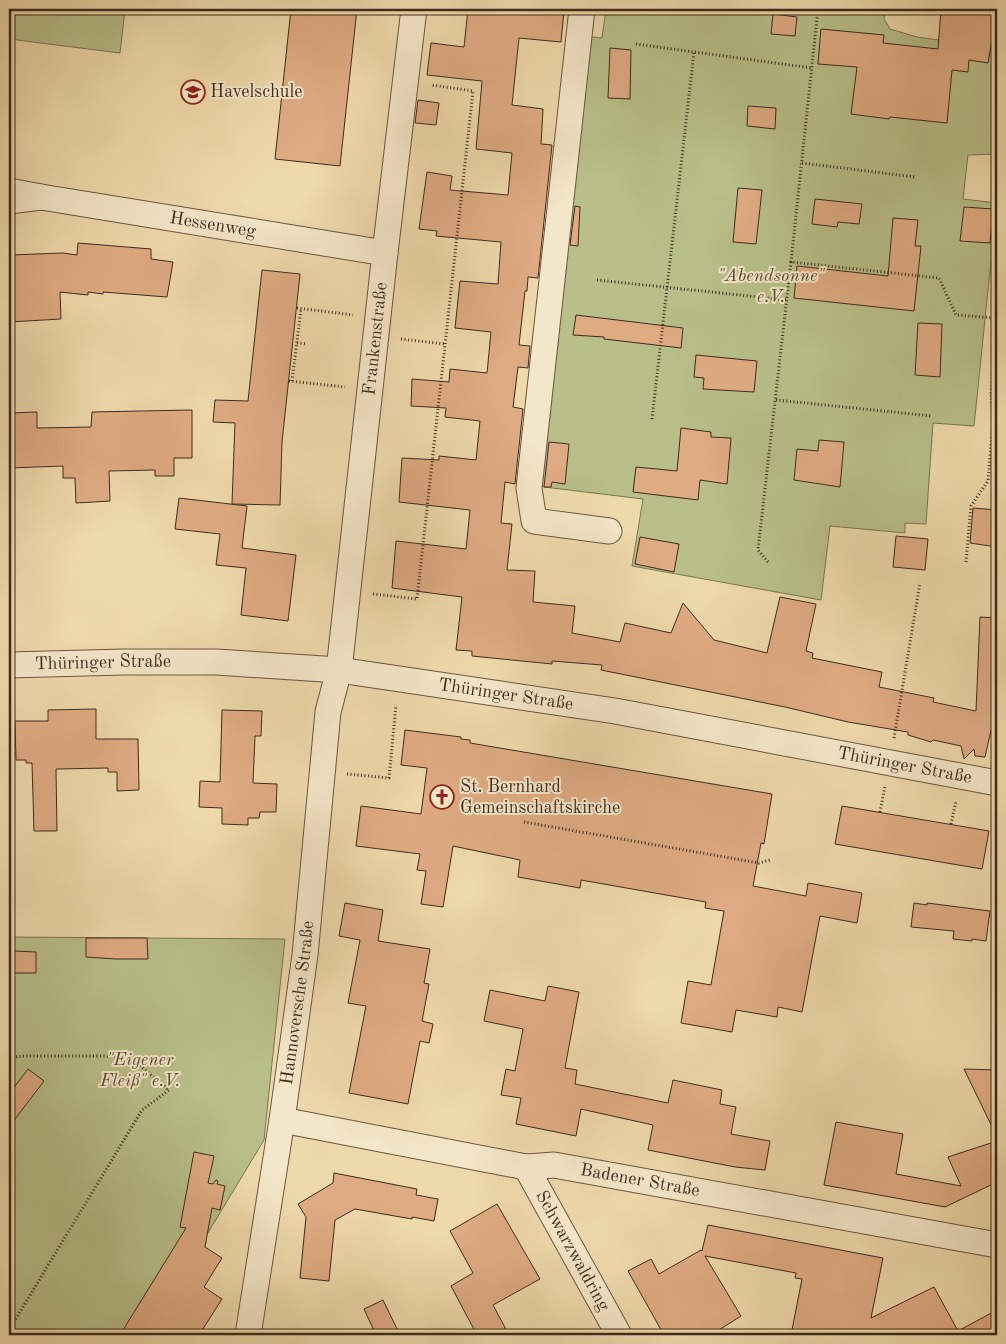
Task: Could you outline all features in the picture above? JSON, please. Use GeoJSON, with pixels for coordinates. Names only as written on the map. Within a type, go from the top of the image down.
{"type":"FeatureCollection","features":[{"type":"Feature","properties":{"kind":"street","name":"Frankenstraße"},"geometry":{"type":"LineString","coordinates":[[339,670],[414,9]]}},
{"type":"Feature","properties":{"kind":"street"},"geometry":{"type":"LineString","coordinates":[[582,9],[529,488],[534,521],[610,531]]}},
{"type":"Feature","properties":{"kind":"street","name":"Hessenweg"},"geometry":{"type":"LineString","coordinates":[[9,191],[385,253]]}},
{"type":"Feature","properties":{"kind":"street","name":"Hessenweg"},"geometry":{"type":"LineString","coordinates":[[9,201],[41,197]]}},
{"type":"Feature","properties":{"kind":"street","name":"Thüringer Straße"},"geometry":{"type":"LineString","coordinates":[[9,666],[124,662],[216,662],[339,670],[615,710],[997,783]]}},
{"type":"Feature","properties":{"kind":"street","name":"Hannoversche Straße"},"geometry":{"type":"LineString","coordinates":[[248,1335],[282,1120],[305,955],[328,712],[339,670]]}},
{"type":"Feature","properties":{"kind":"street","name":"Badener Straße"},"geometry":{"type":"LineString","coordinates":[[282,1120],[526,1166],[554,1165],[997,1245]]}},
{"type":"Feature","properties":{"kind":"street","name":"Schwarzwaldring"},"geometry":{"type":"LineString","coordinates":[[526,1166],[619,1335]]}},
{"type":"Feature","properties":{"kind":"path"},"geometry":{"type":"LineString","coordinates":[[768,562],[758,550],[818,9]]}},
{"type":"Feature","properties":{"kind":"path"},"geometry":{"type":"LineString","coordinates":[[636,44],[812,68]]}},
{"type":"Feature","properties":{"kind":"path"},"geometry":{"type":"LineString","coordinates":[[652,419],[694,52]]}},
{"type":"Feature","properties":{"kind":"path"},"geometry":{"type":"LineString","coordinates":[[348,591],[416,599],[445,344],[472,91],[405,82]]}},
{"type":"Feature","properties":{"kind":"path"},"geometry":{"type":"LineString","coordinates":[[802,163],[915,177]]}},
{"type":"Feature","properties":{"kind":"path"},"geometry":{"type":"LineString","coordinates":[[791,262],[939,278],[956,315],[997,318]]}},
{"type":"Feature","properties":{"kind":"path"},"geometry":{"type":"LineString","coordinates":[[598,280],[787,300]]}},
{"type":"Feature","properties":{"kind":"path"},"geometry":{"type":"LineString","coordinates":[[370,390],[290,381],[299,308],[445,344]]}},
{"type":"Feature","properties":{"kind":"path"},"geometry":{"type":"LineString","coordinates":[[966,562],[971,506],[988,481],[993,422],[991,394],[997,312]]}},
{"type":"Feature","properties":{"kind":"path"},"geometry":{"type":"LineString","coordinates":[[296,343],[307,344]]}},
{"type":"Feature","properties":{"kind":"path"},"geometry":{"type":"LineString","coordinates":[[991,394],[997,394]]}},
{"type":"Feature","properties":{"kind":"path"},"geometry":{"type":"LineString","coordinates":[[776,400],[932,416]]}},
{"type":"Feature","properties":{"kind":"path"},"geometry":{"type":"LineString","coordinates":[[890,762],[920,583]]}},
{"type":"Feature","properties":{"kind":"path"},"geometry":{"type":"LineString","coordinates":[[322,772],[389,778],[399,679]]}},
{"type":"Feature","properties":{"kind":"path"},"geometry":{"type":"LineString","coordinates":[[991,730],[997,732]]}},
{"type":"Feature","properties":{"kind":"path"},"geometry":{"type":"LineString","coordinates":[[524,822],[760,863],[770,860]]}},
{"type":"Feature","properties":{"kind":"path"},"geometry":{"type":"LineString","coordinates":[[9,1058],[28,1056],[118,1056],[138,1064],[169,1090],[142,1110],[9,1330]]}},
{"type":"Feature","properties":{"kind":"green space"},"geometry":{"type":"Polygon","coordinates":[[[9,9],[125,9],[120,53],[9,39],[9,9]]]}},
{"type":"Feature","properties":{"kind":"green space","name":"\"Abendsonne\" e.V."},"geometry":{"type":"Polygon","coordinates":[[[606,9],[885,9],[884,19],[890,29],[917,37],[997,48],[997,154],[968,155],[963,199],[997,203],[974,426],[933,423],[926,524],[905,523],[905,533],[830,526],[821,600],[632,566],[643,499],[536,486],[585,36],[602,38],[606,9]]]}},
{"type":"Feature","properties":{"kind":"green space","name":"\"Eigener Fleiß\" e.V."},"geometry":{"type":"Polygon","coordinates":[[[9,937],[285,939],[264,1140],[183,1274],[143,1335],[9,1335],[9,937]]]}},
{"type":"Feature","properties":{"kind":"building"},"geometry":{"type":"Polygon","coordinates":[[[291,9],[357,9],[340,166],[275,159],[291,9]]]}},
{"type":"Feature","properties":{"kind":"building"},"geometry":{"type":"Polygon","coordinates":[[[468,9],[542,9],[564,11],[561,42],[519,38],[512,105],[543,109],[541,144],[552,145],[538,278],[528,277],[519,345],[530,346],[528,368],[518,367],[513,407],[523,409],[515,484],[505,482],[501,523],[512,524],[507,570],[535,571],[533,602],[575,606],[572,633],[620,642],[625,623],[671,633],[683,603],[714,640],[767,653],[780,597],[816,604],[806,651],[813,653],[812,658],[882,672],[879,687],[934,698],[933,702],[976,711],[980,617],[997,618],[997,704],[985,757],[975,756],[974,749],[964,759],[961,746],[933,740],[931,742],[908,735],[908,732],[848,722],[785,707],[601,670],[602,665],[552,661],[552,664],[472,656],[472,651],[456,650],[462,597],[392,588],[396,541],[466,549],[470,510],[399,502],[402,458],[439,460],[439,456],[476,460],[480,421],[445,417],[446,408],[411,406],[412,379],[449,382],[450,369],[487,373],[491,332],[455,328],[460,281],[498,284],[501,242],[436,236],[437,231],[419,229],[427,172],[452,176],[450,190],[508,195],[512,153],[476,149],[482,81],[427,75],[431,43],[464,47],[468,9]]]}},
{"type":"Feature","properties":{"kind":"building"},"geometry":{"type":"Polygon","coordinates":[[[941,9],[980,9],[979,12],[996,14],[988,63],[969,60],[968,72],[952,70],[947,123],[851,114],[857,67],[818,64],[821,29],[884,35],[883,43],[938,49],[941,9]]]}},
{"type":"Feature","properties":{"kind":"building"},"geometry":{"type":"Polygon","coordinates":[[[773,14],[797,17],[795,36],[771,34],[773,14]]]}},
{"type":"Feature","properties":{"kind":"building"},"geometry":{"type":"Polygon","coordinates":[[[610,48],[631,50],[630,99],[608,98],[610,48]]]}},
{"type":"Feature","properties":{"kind":"building"},"geometry":{"type":"Polygon","coordinates":[[[418,100],[439,103],[436,125],[415,123],[418,100]]]}},
{"type":"Feature","properties":{"kind":"building"},"geometry":{"type":"Polygon","coordinates":[[[748,106],[776,108],[775,129],[747,126],[748,106]]]}},
{"type":"Feature","properties":{"kind":"building"},"geometry":{"type":"Polygon","coordinates":[[[738,188],[762,190],[756,244],[733,242],[738,188]]]}},
{"type":"Feature","properties":{"kind":"building"},"geometry":{"type":"Polygon","coordinates":[[[815,199],[862,204],[859,224],[838,222],[837,227],[812,224],[815,199]]]}},
{"type":"Feature","properties":{"kind":"building"},"geometry":{"type":"Polygon","coordinates":[[[575,206],[580,207],[578,246],[570,245],[575,206]]]}},
{"type":"Feature","properties":{"kind":"building"},"geometry":{"type":"Polygon","coordinates":[[[964,207],[993,209],[990,243],[960,241],[964,207]]]}},
{"type":"Feature","properties":{"kind":"building"},"geometry":{"type":"Polygon","coordinates":[[[893,218],[918,220],[915,246],[921,246],[914,311],[794,298],[797,266],[888,276],[893,218]]]}},
{"type":"Feature","properties":{"kind":"building"},"geometry":{"type":"Polygon","coordinates":[[[78,243],[151,249],[151,259],[173,262],[167,297],[103,292],[103,294],[88,292],[88,295],[60,292],[61,319],[9,322],[9,255],[63,253],[77,255],[78,243]]]}},
{"type":"Feature","properties":{"kind":"building"},"geometry":{"type":"Polygon","coordinates":[[[262,270],[300,274],[282,442],[280,505],[232,504],[235,423],[213,422],[215,400],[248,401],[262,270]]]}},
{"type":"Feature","properties":{"kind":"building"},"geometry":{"type":"Polygon","coordinates":[[[576,315],[683,328],[681,348],[604,339],[604,337],[573,335],[576,315]]]}},
{"type":"Feature","properties":{"kind":"building"},"geometry":{"type":"Polygon","coordinates":[[[918,323],[942,324],[940,377],[915,375],[918,323]]]}},
{"type":"Feature","properties":{"kind":"building"},"geometry":{"type":"Polygon","coordinates":[[[696,355],[757,361],[754,392],[703,389],[704,378],[694,377],[696,355]]]}},
{"type":"Feature","properties":{"kind":"building"},"geometry":{"type":"Polygon","coordinates":[[[192,410],[192,458],[174,458],[174,476],[155,476],[155,470],[109,471],[110,501],[76,503],[75,478],[63,478],[63,466],[9,468],[9,413],[37,412],[37,428],[91,427],[92,412],[192,410]]]}},
{"type":"Feature","properties":{"kind":"building"},"geometry":{"type":"Polygon","coordinates":[[[681,428],[711,432],[711,437],[731,438],[727,484],[700,480],[698,500],[633,492],[636,467],[677,471],[681,428]]]}},
{"type":"Feature","properties":{"kind":"building"},"geometry":{"type":"Polygon","coordinates":[[[819,440],[844,442],[840,487],[794,480],[797,449],[818,451],[819,440]]]}},
{"type":"Feature","properties":{"kind":"building"},"geometry":{"type":"Polygon","coordinates":[[[549,442],[569,444],[565,484],[552,482],[551,487],[544,487],[549,442]]]}},
{"type":"Feature","properties":{"kind":"building"},"geometry":{"type":"Polygon","coordinates":[[[179,498],[247,506],[242,548],[296,555],[288,621],[241,615],[246,568],[216,565],[220,534],[175,529],[179,498]]]}},
{"type":"Feature","properties":{"kind":"building"},"geometry":{"type":"Polygon","coordinates":[[[973,508],[997,510],[997,547],[970,543],[973,508]]]}},
{"type":"Feature","properties":{"kind":"building"},"geometry":{"type":"Polygon","coordinates":[[[896,536],[928,539],[925,570],[893,567],[896,536]]]}},
{"type":"Feature","properties":{"kind":"building"},"geometry":{"type":"Polygon","coordinates":[[[640,537],[679,544],[674,572],[635,564],[640,537]]]}},
{"type":"Feature","properties":{"kind":"building"},"geometry":{"type":"Polygon","coordinates":[[[96,709],[96,739],[138,739],[139,790],[117,791],[117,772],[108,772],[108,768],[56,769],[57,831],[34,831],[32,763],[26,763],[26,760],[16,760],[15,721],[48,721],[48,710],[96,709]]]}},
{"type":"Feature","properties":{"kind":"building"},"geometry":{"type":"Polygon","coordinates":[[[222,710],[262,711],[261,736],[255,736],[253,783],[277,784],[276,812],[260,812],[259,818],[248,818],[248,825],[222,824],[222,808],[199,807],[200,781],[220,782],[222,710]]]}},
{"type":"Feature","properties":{"kind":"building"},"geometry":{"type":"Polygon","coordinates":[[[405,730],[461,737],[461,739],[470,740],[470,743],[772,794],[764,844],[761,843],[753,886],[806,896],[808,883],[862,893],[857,923],[820,916],[802,1012],[778,1007],[777,1017],[736,1010],[732,1032],[681,1023],[688,981],[711,985],[724,911],[705,908],[706,902],[581,880],[580,888],[518,877],[520,860],[453,846],[443,907],[421,904],[426,871],[417,870],[420,854],[356,846],[361,806],[421,814],[427,768],[401,765],[405,730]]]}},
{"type":"Feature","properties":{"kind":"building"},"geometry":{"type":"Polygon","coordinates":[[[842,806],[989,831],[982,869],[835,844],[842,806]]]}},
{"type":"Feature","properties":{"kind":"building"},"geometry":{"type":"Polygon","coordinates":[[[345,903],[383,910],[378,941],[430,949],[424,983],[429,984],[422,1021],[433,1024],[429,1043],[420,1041],[408,1104],[349,1093],[366,1006],[348,1003],[360,940],[339,936],[345,903]]]}},
{"type":"Feature","properties":{"kind":"building"},"geometry":{"type":"Polygon","coordinates":[[[914,903],[990,911],[986,941],[953,939],[954,931],[911,927],[914,903]]]}},
{"type":"Feature","properties":{"kind":"building"},"geometry":{"type":"Polygon","coordinates":[[[86,938],[147,938],[148,959],[86,957],[86,938]]]}},
{"type":"Feature","properties":{"kind":"building"},"geometry":{"type":"Polygon","coordinates":[[[14,951],[36,952],[36,973],[14,973],[14,951]]]}},
{"type":"Feature","properties":{"kind":"building"},"geometry":{"type":"Polygon","coordinates":[[[548,986],[579,992],[565,1068],[577,1070],[575,1084],[668,1103],[673,1080],[722,1090],[720,1104],[736,1107],[731,1134],[770,1141],[765,1170],[735,1167],[648,1150],[653,1125],[581,1109],[576,1136],[516,1124],[521,1098],[501,1095],[506,1069],[515,1071],[523,1029],[484,1021],[490,990],[545,1001],[548,986]]]}},
{"type":"Feature","properties":{"kind":"building"},"geometry":{"type":"Polygon","coordinates":[[[28,1069],[44,1081],[9,1127],[9,1094],[28,1069]]]}},
{"type":"Feature","properties":{"kind":"building"},"geometry":{"type":"Polygon","coordinates":[[[964,1069],[997,1070],[997,1137],[964,1069]]]}},
{"type":"Feature","properties":{"kind":"building"},"geometry":{"type":"Polygon","coordinates":[[[836,1122],[903,1134],[896,1174],[961,1186],[948,1157],[997,1141],[997,1182],[945,1207],[824,1185],[836,1122]]]}},
{"type":"Feature","properties":{"kind":"building"},"geometry":{"type":"Polygon","coordinates":[[[194,1152],[214,1156],[208,1183],[213,1184],[216,1180],[218,1181],[217,1184],[225,1186],[220,1210],[212,1208],[205,1247],[222,1258],[204,1287],[222,1299],[199,1335],[120,1335],[186,1228],[180,1227],[194,1152]]]}},
{"type":"Feature","properties":{"kind":"building"},"geometry":{"type":"Polygon","coordinates":[[[334,1173],[417,1189],[416,1195],[438,1199],[434,1221],[355,1209],[335,1220],[329,1281],[300,1278],[306,1217],[298,1204],[333,1183],[334,1173]]]}},
{"type":"Feature","properties":{"kind":"building"},"geometry":{"type":"Polygon","coordinates":[[[497,1204],[540,1279],[493,1305],[509,1335],[477,1335],[451,1286],[473,1273],[450,1231],[497,1204]]]}},
{"type":"Feature","properties":{"kind":"building"},"geometry":{"type":"Polygon","coordinates":[[[708,1225],[883,1258],[871,1318],[934,1287],[958,1331],[997,1310],[997,1335],[791,1335],[802,1279],[795,1278],[796,1273],[705,1256],[741,1316],[711,1335],[664,1335],[628,1271],[651,1259],[659,1274],[702,1251],[708,1225]]]}},
{"type":"Feature","properties":{"kind":"building"},"geometry":{"type":"Polygon","coordinates":[[[383,1300],[400,1335],[376,1335],[364,1309],[383,1300]]]}},
{"type":"Feature","properties":{"kind":"place","name":"Havelschule"},"geometry":{"type":"Point","coordinates":[193,92]}},
{"type":"Feature","properties":{"kind":"place","name":"St. Bernhard Gemeinschaftskirche"},"geometry":{"type":"Point","coordinates":[442,797]}}]}
